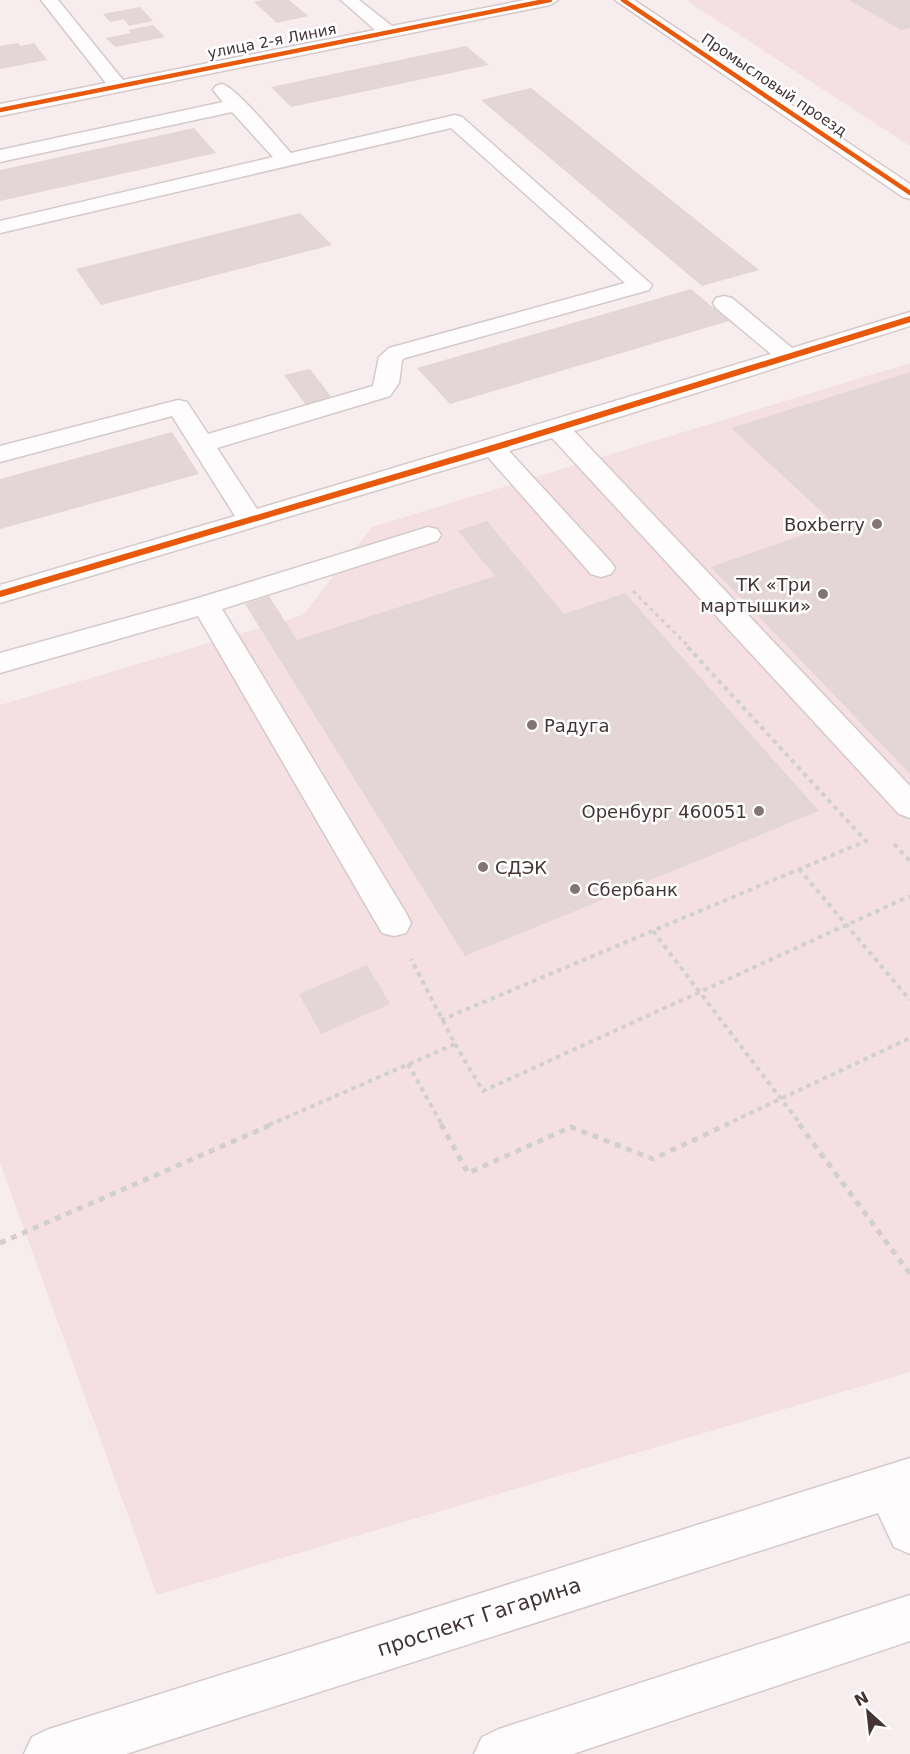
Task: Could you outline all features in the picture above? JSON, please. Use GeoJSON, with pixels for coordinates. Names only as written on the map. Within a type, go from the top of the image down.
{"type":"FeatureCollection","features":[{"type":"Feature","properties":{"kind":"street"},"geometry":{"type":"LineString","coordinates":[[49,0],[118,86]]}},
{"type":"Feature","properties":{"kind":"street"},"geometry":{"type":"LineString","coordinates":[[349,0],[388,32]]}},
{"type":"Feature","properties":{"kind":"street","name":"улица 2-я Линия"},"geometry":{"type":"LineString","coordinates":[[0,110],[550,0]]}},
{"type":"Feature","properties":{"kind":"street","name":"Промысловый проезд"},"geometry":{"type":"LineString","coordinates":[[623,0],[910,193]]}},
{"type":"Feature","properties":{"kind":"street"},"geometry":{"type":"LineString","coordinates":[[202,69],[286,160]]}},
{"type":"Feature","properties":{"kind":"street"},"geometry":{"type":"LineString","coordinates":[[0,156],[237,105]]}},
{"type":"Feature","properties":{"kind":"street"},"geometry":{"type":"LineString","coordinates":[[0,227],[455,121],[641,285],[397,353],[391,357],[388,365],[389,378],[382,391],[201,444]]}},
{"type":"Feature","properties":{"kind":"street"},"geometry":{"type":"LineString","coordinates":[[724,303],[788,357]]}},
{"type":"Feature","properties":{"kind":"street"},"geometry":{"type":"LineString","coordinates":[[0,594],[493,448],[910,319]]}},
{"type":"Feature","properties":{"kind":"street"},"geometry":{"type":"LineString","coordinates":[[0,454],[178,407],[250,519]]}},
{"type":"Feature","properties":{"kind":"street"},"geometry":{"type":"LineString","coordinates":[[556,428],[752,625],[910,806]]}},
{"type":"Feature","properties":{"kind":"street"},"geometry":{"type":"LineString","coordinates":[[493,448],[601,568]]}},
{"type":"Feature","properties":{"kind":"street"},"geometry":{"type":"LineString","coordinates":[[0,663],[205,605],[428,535]]}},
{"type":"Feature","properties":{"kind":"street"},"geometry":{"type":"LineString","coordinates":[[205,605],[394,923]]}},
{"type":"Feature","properties":{"kind":"street"},"geometry":{"type":"LineString","coordinates":[[899,1483],[910,1531]]}},
{"type":"Feature","properties":{"kind":"street","name":"проспект Гагарина"},"geometry":{"type":"LineString","coordinates":[[49,1754],[899,1483]]}},
{"type":"Feature","properties":{"kind":"street"},"geometry":{"type":"LineString","coordinates":[[499,1754],[910,1618]]}},
{"type":"Feature","properties":{"kind":"path"},"geometry":{"type":"LineString","coordinates":[[441,1020],[866,841],[641,596]]}},
{"type":"Feature","properties":{"kind":"path"},"geometry":{"type":"LineString","coordinates":[[799,869],[910,1000]]}},
{"type":"Feature","properties":{"kind":"path"},"geometry":{"type":"LineString","coordinates":[[394,923],[441,1020],[483,1091],[910,896]]}},
{"type":"Feature","properties":{"kind":"path"},"geometry":{"type":"LineString","coordinates":[[653,931],[910,1274]]}},
{"type":"Feature","properties":{"kind":"path"},"geometry":{"type":"LineString","coordinates":[[408,1064],[468,1173],[571,1127],[653,1159],[910,1038]]}},
{"type":"Feature","properties":{"kind":"path"},"geometry":{"type":"LineString","coordinates":[[0,1243],[454,1044]]}},
{"type":"Feature","properties":{"kind":"shaded area"},"geometry":{"type":"Polygon","coordinates":[[[687,0],[910,0],[910,146],[695,6],[687,0]]]}},
{"type":"Feature","properties":{"kind":"shaded area"},"geometry":{"type":"Polygon","coordinates":[[[910,363],[910,1372],[157,1595],[0,1163],[0,705],[303,615],[372,527],[910,363]]]}},
{"type":"Feature","properties":{"kind":"building"},"geometry":{"type":"Polygon","coordinates":[[[289,0],[308,16],[277,23],[254,2],[289,0]]]}},
{"type":"Feature","properties":{"kind":"building"},"geometry":{"type":"Polygon","coordinates":[[[849,0],[910,0],[910,28],[901,30],[849,0]]]}},
{"type":"Feature","properties":{"kind":"building"},"geometry":{"type":"Polygon","coordinates":[[[140,7],[153,21],[129,26],[124,19],[110,22],[103,14],[140,7]]]}},
{"type":"Feature","properties":{"kind":"building"},"geometry":{"type":"Polygon","coordinates":[[[153,25],[165,37],[115,47],[106,38],[131,33],[128,30],[153,25]]]}},
{"type":"Feature","properties":{"kind":"building"},"geometry":{"type":"Polygon","coordinates":[[[18,43],[21,46],[34,43],[47,60],[0,69],[0,46],[18,43]]]}},
{"type":"Feature","properties":{"kind":"building"},"geometry":{"type":"Polygon","coordinates":[[[466,46],[489,65],[291,107],[271,87],[466,46]]]}},
{"type":"Feature","properties":{"kind":"building"},"geometry":{"type":"Polygon","coordinates":[[[531,88],[759,270],[702,286],[481,100],[531,88]]]}},
{"type":"Feature","properties":{"kind":"building"},"geometry":{"type":"Polygon","coordinates":[[[194,128],[216,153],[0,201],[0,170],[194,128]]]}},
{"type":"Feature","properties":{"kind":"building"},"geometry":{"type":"Polygon","coordinates":[[[300,213],[332,245],[101,305],[76,269],[300,213]]]}},
{"type":"Feature","properties":{"kind":"building"},"geometry":{"type":"Polygon","coordinates":[[[691,289],[729,321],[450,404],[417,368],[691,289]]]}},
{"type":"Feature","properties":{"kind":"building"},"geometry":{"type":"Polygon","coordinates":[[[310,369],[332,398],[306,405],[284,375],[310,369]]]}},
{"type":"Feature","properties":{"kind":"building","name":"ТК «Три мартышки»"},"geometry":{"type":"Polygon","coordinates":[[[910,372],[910,774],[711,567],[835,524],[731,428],[910,372]]]}},
{"type":"Feature","properties":{"kind":"building"},"geometry":{"type":"Polygon","coordinates":[[[172,432],[199,474],[0,529],[0,479],[172,432]]]}},
{"type":"Feature","properties":{"kind":"building","name":"Радуга"},"geometry":{"type":"Polygon","coordinates":[[[487,521],[564,614],[625,593],[819,811],[465,956],[245,604],[269,596],[297,640],[495,576],[458,531],[487,521]]]}},
{"type":"Feature","properties":{"kind":"building"},"geometry":{"type":"Polygon","coordinates":[[[367,965],[390,1004],[321,1034],[299,994],[367,965]]]}},
{"type":"Feature","properties":{"kind":"cycle path"},"geometry":{"type":"LineString","coordinates":[[0,110],[550,0]]}},
{"type":"Feature","properties":{"kind":"cycle path"},"geometry":{"type":"LineString","coordinates":[[623,0],[910,193]]}},
{"type":"Feature","properties":{"kind":"cycle path"},"geometry":{"type":"LineString","coordinates":[[0,594],[493,448],[910,319]]}},
{"type":"Feature","properties":{"kind":"place","name":"Boxberry"},"geometry":{"type":"Point","coordinates":[877,524]}},
{"type":"Feature","properties":{"kind":"place","name":"ТК «Три мартышки»"},"geometry":{"type":"Point","coordinates":[823,594]}},
{"type":"Feature","properties":{"kind":"place","name":"Радуга"},"geometry":{"type":"Point","coordinates":[532,725]}},
{"type":"Feature","properties":{"kind":"place","name":"Оренбург 460051"},"geometry":{"type":"Point","coordinates":[759,811]}},
{"type":"Feature","properties":{"kind":"place","name":"СДЭК"},"geometry":{"type":"Point","coordinates":[483,867]}},
{"type":"Feature","properties":{"kind":"place","name":"Сбербанк"},"geometry":{"type":"Point","coordinates":[575,889]}}]}
